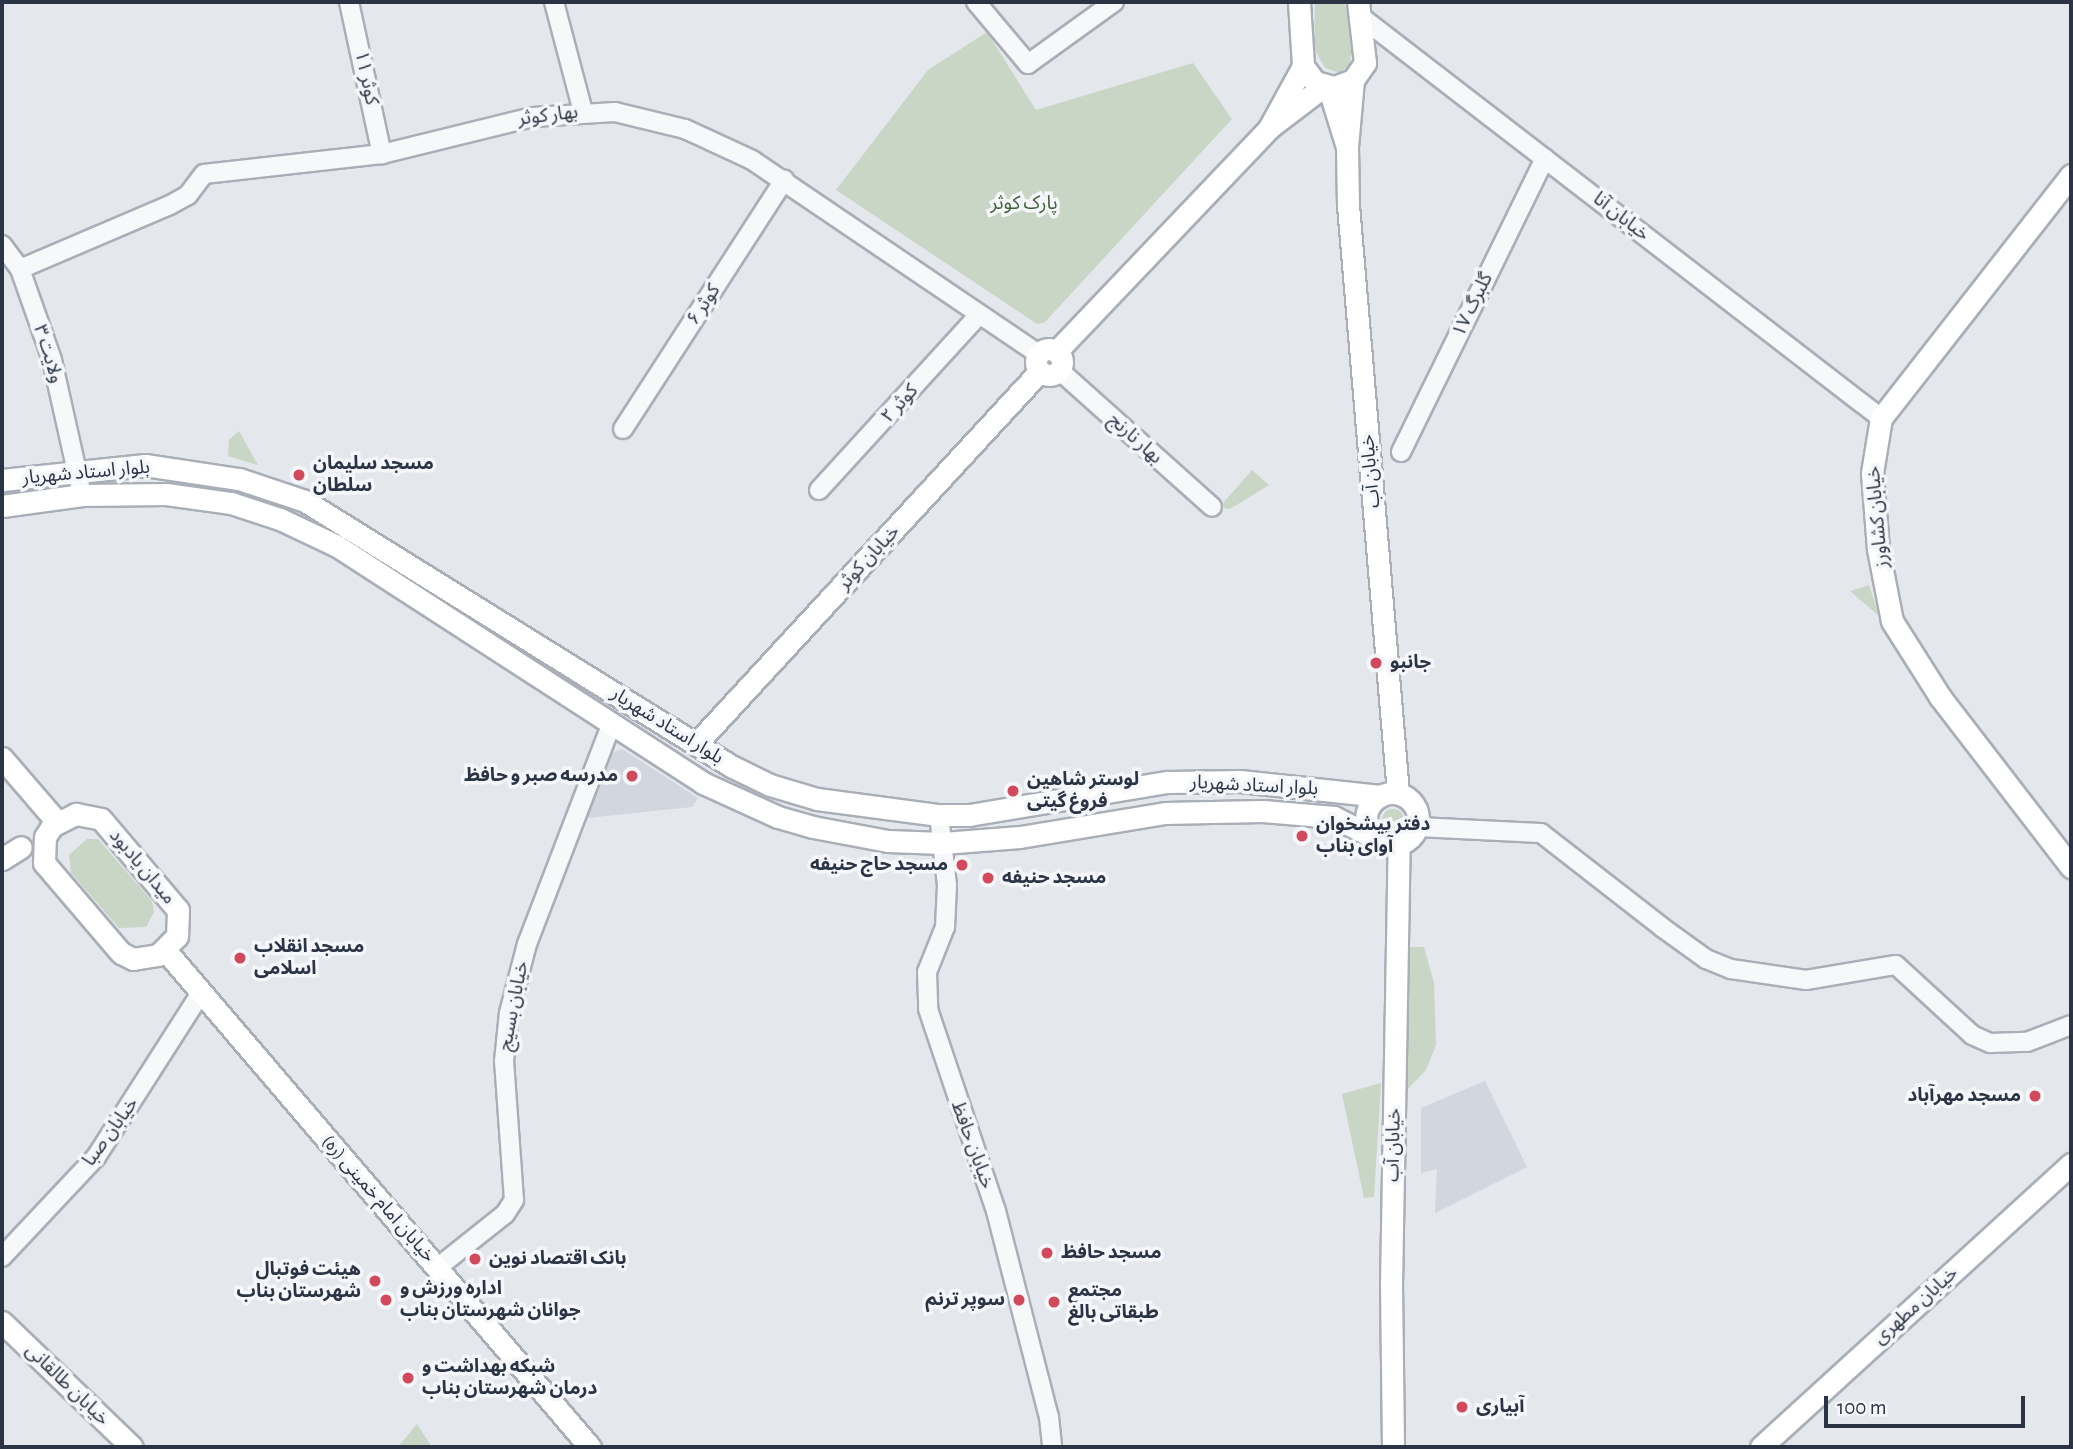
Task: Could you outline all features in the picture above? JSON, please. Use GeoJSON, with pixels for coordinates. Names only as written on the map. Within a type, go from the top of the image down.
{"type":"FeatureCollection","features":[{"type":"Feature","properties":{"kind":"main road"},"geometry":{"type":"LineString","coordinates":[[1299,2],[1303,66],[1326,86],[1353,80]]}},
{"type":"Feature","properties":{"kind":"main road","name":"خیابان آب"},"geometry":{"type":"LineString","coordinates":[[1360,9],[1365,63],[1353,80],[1347,147],[1348,205],[1389,794]]}},
{"type":"Feature","properties":{"kind":"main road","name":"خیابان کوثر"},"geometry":{"type":"LineString","coordinates":[[1269,128],[1303,66]]}},
{"type":"Feature","properties":{"kind":"main road","name":"خیابان کوثر"},"geometry":{"type":"LineString","coordinates":[[696,744],[1269,128],[1326,86]]}},
{"type":"Feature","properties":{"kind":"main road","name":"خیابان آب"},"geometry":{"type":"LineString","coordinates":[[1326,86],[1347,147]]}},
{"type":"Feature","properties":{"kind":"main road","name":"خیابان کشاورز"},"geometry":{"type":"LineString","coordinates":[[2071,175],[1881,418],[1872,473],[1878,549],[1892,621],[1940,697],[2071,867]]}},
{"type":"Feature","properties":{"kind":"main road","name":"بلوار استاد شهریار"},"geometry":{"type":"LineString","coordinates":[[2,480],[78,470],[155,466],[239,480],[284,493],[334,516],[747,775],[796,794],[872,809],[939,815],[980,813],[1167,782],[1240,781],[1389,794]]}},
{"type":"Feature","properties":{"kind":"main road","name":"بلوار استاد شهریار"},"geometry":{"type":"LineString","coordinates":[[2,506],[82,495],[166,494],[231,503],[280,519],[337,546],[703,783],[778,817],[858,837],[943,843],[1020,837],[1166,813],[1231,810],[1334,817],[1373,837]]}},
{"type":"Feature","properties":{"kind":"main road"},"geometry":{"type":"LineString","coordinates":[[2,758],[55,824],[42,856],[121,953],[146,959],[165,950]]}},
{"type":"Feature","properties":{"kind":"main road"},"geometry":{"type":"LineString","coordinates":[[1389,794],[1412,803],[1417,827],[1399,844],[1385,844],[1373,837],[1366,815],[1389,794]]}},
{"type":"Feature","properties":{"kind":"main road","name":"میدان یادبود"},"geometry":{"type":"LineString","coordinates":[[55,824],[76,814],[101,819],[178,910],[177,936],[165,950]]}},
{"type":"Feature","properties":{"kind":"main road","name":"خیابان آب"},"geometry":{"type":"LineString","coordinates":[[1393,1447],[1391,1286],[1399,844]]}},
{"type":"Feature","properties":{"kind":"main road"},"geometry":{"type":"LineString","coordinates":[[2,859],[21,847]]}},
{"type":"Feature","properties":{"kind":"main road","name":"خیابان امام خمینی (ره)"},"geometry":{"type":"LineString","coordinates":[[165,950],[590,1447]]}},
{"type":"Feature","properties":{"kind":"main road","name":"خیابان مطهری"},"geometry":{"type":"LineString","coordinates":[[1761,1447],[2071,1164]]}},
{"type":"Feature","properties":{"kind":"main road","name":"خیابان طالقانی"},"geometry":{"type":"LineString","coordinates":[[2,1322],[132,1447]]}},
{"type":"Feature","properties":{"kind":"street","name":"کوثر ۱۱"},"geometry":{"type":"LineString","coordinates":[[349,2],[382,154]]}},
{"type":"Feature","properties":{"kind":"street"},"geometry":{"type":"LineString","coordinates":[[554,2],[583,112]]}},
{"type":"Feature","properties":{"kind":"street"},"geometry":{"type":"LineString","coordinates":[[976,2],[1028,64],[1114,2]]}},
{"type":"Feature","properties":{"kind":"street","name":"خیابان آنا"},"geometry":{"type":"LineString","coordinates":[[1360,9],[1545,158],[1881,418]]}},
{"type":"Feature","properties":{"kind":"street","name":"بهار کوثر"},"geometry":{"type":"LineString","coordinates":[[20,269],[170,205],[188,195],[204,174],[382,154],[511,120],[583,112],[615,112],[660,120],[722,144],[784,180],[1049,362]]}},
{"type":"Feature","properties":{"kind":"street","name":"گلبرگ ۱۷"},"geometry":{"type":"LineString","coordinates":[[1401,452],[1545,158]]}},
{"type":"Feature","properties":{"kind":"street","name":"کوثر ۶"},"geometry":{"type":"LineString","coordinates":[[623,429],[784,180]]}},
{"type":"Feature","properties":{"kind":"street","name":"ولایت ۳"},"geometry":{"type":"LineString","coordinates":[[2,245],[20,269],[52,360],[82,495]]}},
{"type":"Feature","properties":{"kind":"street","name":"کوثر ۲"},"geometry":{"type":"LineString","coordinates":[[820,490],[979,315]]}},
{"type":"Feature","properties":{"kind":"street","name":"بهار نارنج"},"geometry":{"type":"LineString","coordinates":[[1049,362],[1212,507]]}},
{"type":"Feature","properties":{"kind":"street"},"geometry":{"type":"LineString","coordinates":[[518,664],[532,640]]}},
{"type":"Feature","properties":{"kind":"street","name":"خیابان بسیج"},"geometry":{"type":"LineString","coordinates":[[437,1268],[505,1214],[514,1200],[504,1061],[509,1013],[527,944],[611,725]]}},
{"type":"Feature","properties":{"kind":"street","name":"خیابان حافظ"},"geometry":{"type":"LineString","coordinates":[[939,815],[943,843],[945,927],[927,972],[928,1009],[996,1211],[1049,1417],[1052,1447]]}},
{"type":"Feature","properties":{"kind":"street"},"geometry":{"type":"LineString","coordinates":[[21,847],[55,824]]}},
{"type":"Feature","properties":{"kind":"street"},"geometry":{"type":"LineString","coordinates":[[1417,827],[1541,832],[1663,928],[1706,959],[1731,970],[1806,980],[1896,965],[1972,1035],[1990,1043],[2028,1042],[2071,1025]]}},
{"type":"Feature","properties":{"kind":"street"},"geometry":{"type":"LineString","coordinates":[[21,847],[42,856]]}},
{"type":"Feature","properties":{"kind":"street","name":"خیابان صبا"},"geometry":{"type":"LineString","coordinates":[[2,1257],[96,1157],[201,993]]}},
{"type":"Feature","properties":{"kind":"shaded area","name":"مدرسه صبر و حافظ"},"geometry":{"type":"Polygon","coordinates":[[[622,749],[698,798],[692,807],[587,818],[608,754],[622,749]]]}},
{"type":"Feature","properties":{"kind":"shaded area"},"geometry":{"type":"Polygon","coordinates":[[[1485,1081],[1527,1167],[1435,1213],[1437,1169],[1421,1173],[1421,1108],[1485,1081]]]}},
{"type":"Feature","properties":{"kind":"green space"},"geometry":{"type":"Polygon","coordinates":[[[1315,2],[1343,2],[1346,7],[1353,48],[1349,65],[1340,73],[1325,68],[1314,48],[1315,2]]]}},
{"type":"Feature","properties":{"kind":"green space","name":"پارک کوثر"},"geometry":{"type":"Polygon","coordinates":[[[987,32],[1036,110],[1193,63],[1232,119],[1045,322],[1037,324],[836,190],[928,70],[987,32]]]}},
{"type":"Feature","properties":{"kind":"green space"},"geometry":{"type":"Polygon","coordinates":[[[239,431],[258,465],[228,456],[229,440],[239,431]]]}},
{"type":"Feature","properties":{"kind":"green space"},"geometry":{"type":"Polygon","coordinates":[[[1252,470],[1269,485],[1230,509],[1224,508],[1223,503],[1252,470]]]}},
{"type":"Feature","properties":{"kind":"green space"},"geometry":{"type":"Polygon","coordinates":[[[1869,585],[1879,616],[1850,591],[1869,585]]]}},
{"type":"Feature","properties":{"kind":"green space"},"geometry":{"type":"Polygon","coordinates":[[[1389,809],[1397,809],[1404,816],[1404,824],[1397,831],[1389,831],[1382,824],[1382,816],[1389,809]]]}},
{"type":"Feature","properties":{"kind":"green space"},"geometry":{"type":"Polygon","coordinates":[[[87,839],[98,839],[152,901],[154,912],[146,927],[119,928],[71,873],[69,855],[87,839]]]}},
{"type":"Feature","properties":{"kind":"green space"},"geometry":{"type":"Polygon","coordinates":[[[1409,947],[1424,947],[1434,983],[1436,1045],[1426,1070],[1405,1092],[1409,947]]]}},
{"type":"Feature","properties":{"kind":"green space"},"geometry":{"type":"Polygon","coordinates":[[[1381,1083],[1374,1197],[1364,1198],[1342,1094],[1381,1083]]]}},
{"type":"Feature","properties":{"kind":"green space"},"geometry":{"type":"Polygon","coordinates":[[[417,1424],[432,1447],[398,1447],[417,1424]]]}},
{"type":"Feature","properties":{"kind":"place","name":"مسجد سلیمان سلطان"},"geometry":{"type":"Point","coordinates":[299,475]}},
{"type":"Feature","properties":{"kind":"place","name":"جانبو"},"geometry":{"type":"Point","coordinates":[1376,663]}},
{"type":"Feature","properties":{"kind":"place","name":"مدرسه صبر و حافظ"},"geometry":{"type":"Point","coordinates":[632,776]}},
{"type":"Feature","properties":{"kind":"place","name":"لوستر شاهین فروغ گیتی"},"geometry":{"type":"Point","coordinates":[1013,791]}},
{"type":"Feature","properties":{"kind":"place","name":"دفتر پیشخوان آوای بناب"},"geometry":{"type":"Point","coordinates":[1302,836]}},
{"type":"Feature","properties":{"kind":"place","name":"مسجد حاج حنیفه"},"geometry":{"type":"Point","coordinates":[962,865]}},
{"type":"Feature","properties":{"kind":"place","name":"مسجد حنیفه"},"geometry":{"type":"Point","coordinates":[988,878]}},
{"type":"Feature","properties":{"kind":"place","name":"مسجد انقلاب اسلامی"},"geometry":{"type":"Point","coordinates":[240,958]}},
{"type":"Feature","properties":{"kind":"place","name":"مسجد مهرآباد"},"geometry":{"type":"Point","coordinates":[2035,1096]}},
{"type":"Feature","properties":{"kind":"place","name":"مسجد حافظ"},"geometry":{"type":"Point","coordinates":[1047,1253]}},
{"type":"Feature","properties":{"kind":"place","name":"بانک اقتصاد نوین"},"geometry":{"type":"Point","coordinates":[475,1259]}},
{"type":"Feature","properties":{"kind":"place","name":"هیئت فوتبال شهرستان بناب"},"geometry":{"type":"Point","coordinates":[375,1281]}},
{"type":"Feature","properties":{"kind":"place","name":"اداره ورزش و جوانان شهرستان بناب"},"geometry":{"type":"Point","coordinates":[386,1300]}},
{"type":"Feature","properties":{"kind":"place","name":"سوپر ترنم"},"geometry":{"type":"Point","coordinates":[1019,1300]}},
{"type":"Feature","properties":{"kind":"place","name":"مجتمع طبقاتی بالغ"},"geometry":{"type":"Point","coordinates":[1054,1302]}},
{"type":"Feature","properties":{"kind":"place","name":"شبکه بهداشت و درمان شهرستان بناب"},"geometry":{"type":"Point","coordinates":[408,1378]}},
{"type":"Feature","properties":{"kind":"place","name":"آبیاری"},"geometry":{"type":"Point","coordinates":[1462,1407]}}]}
